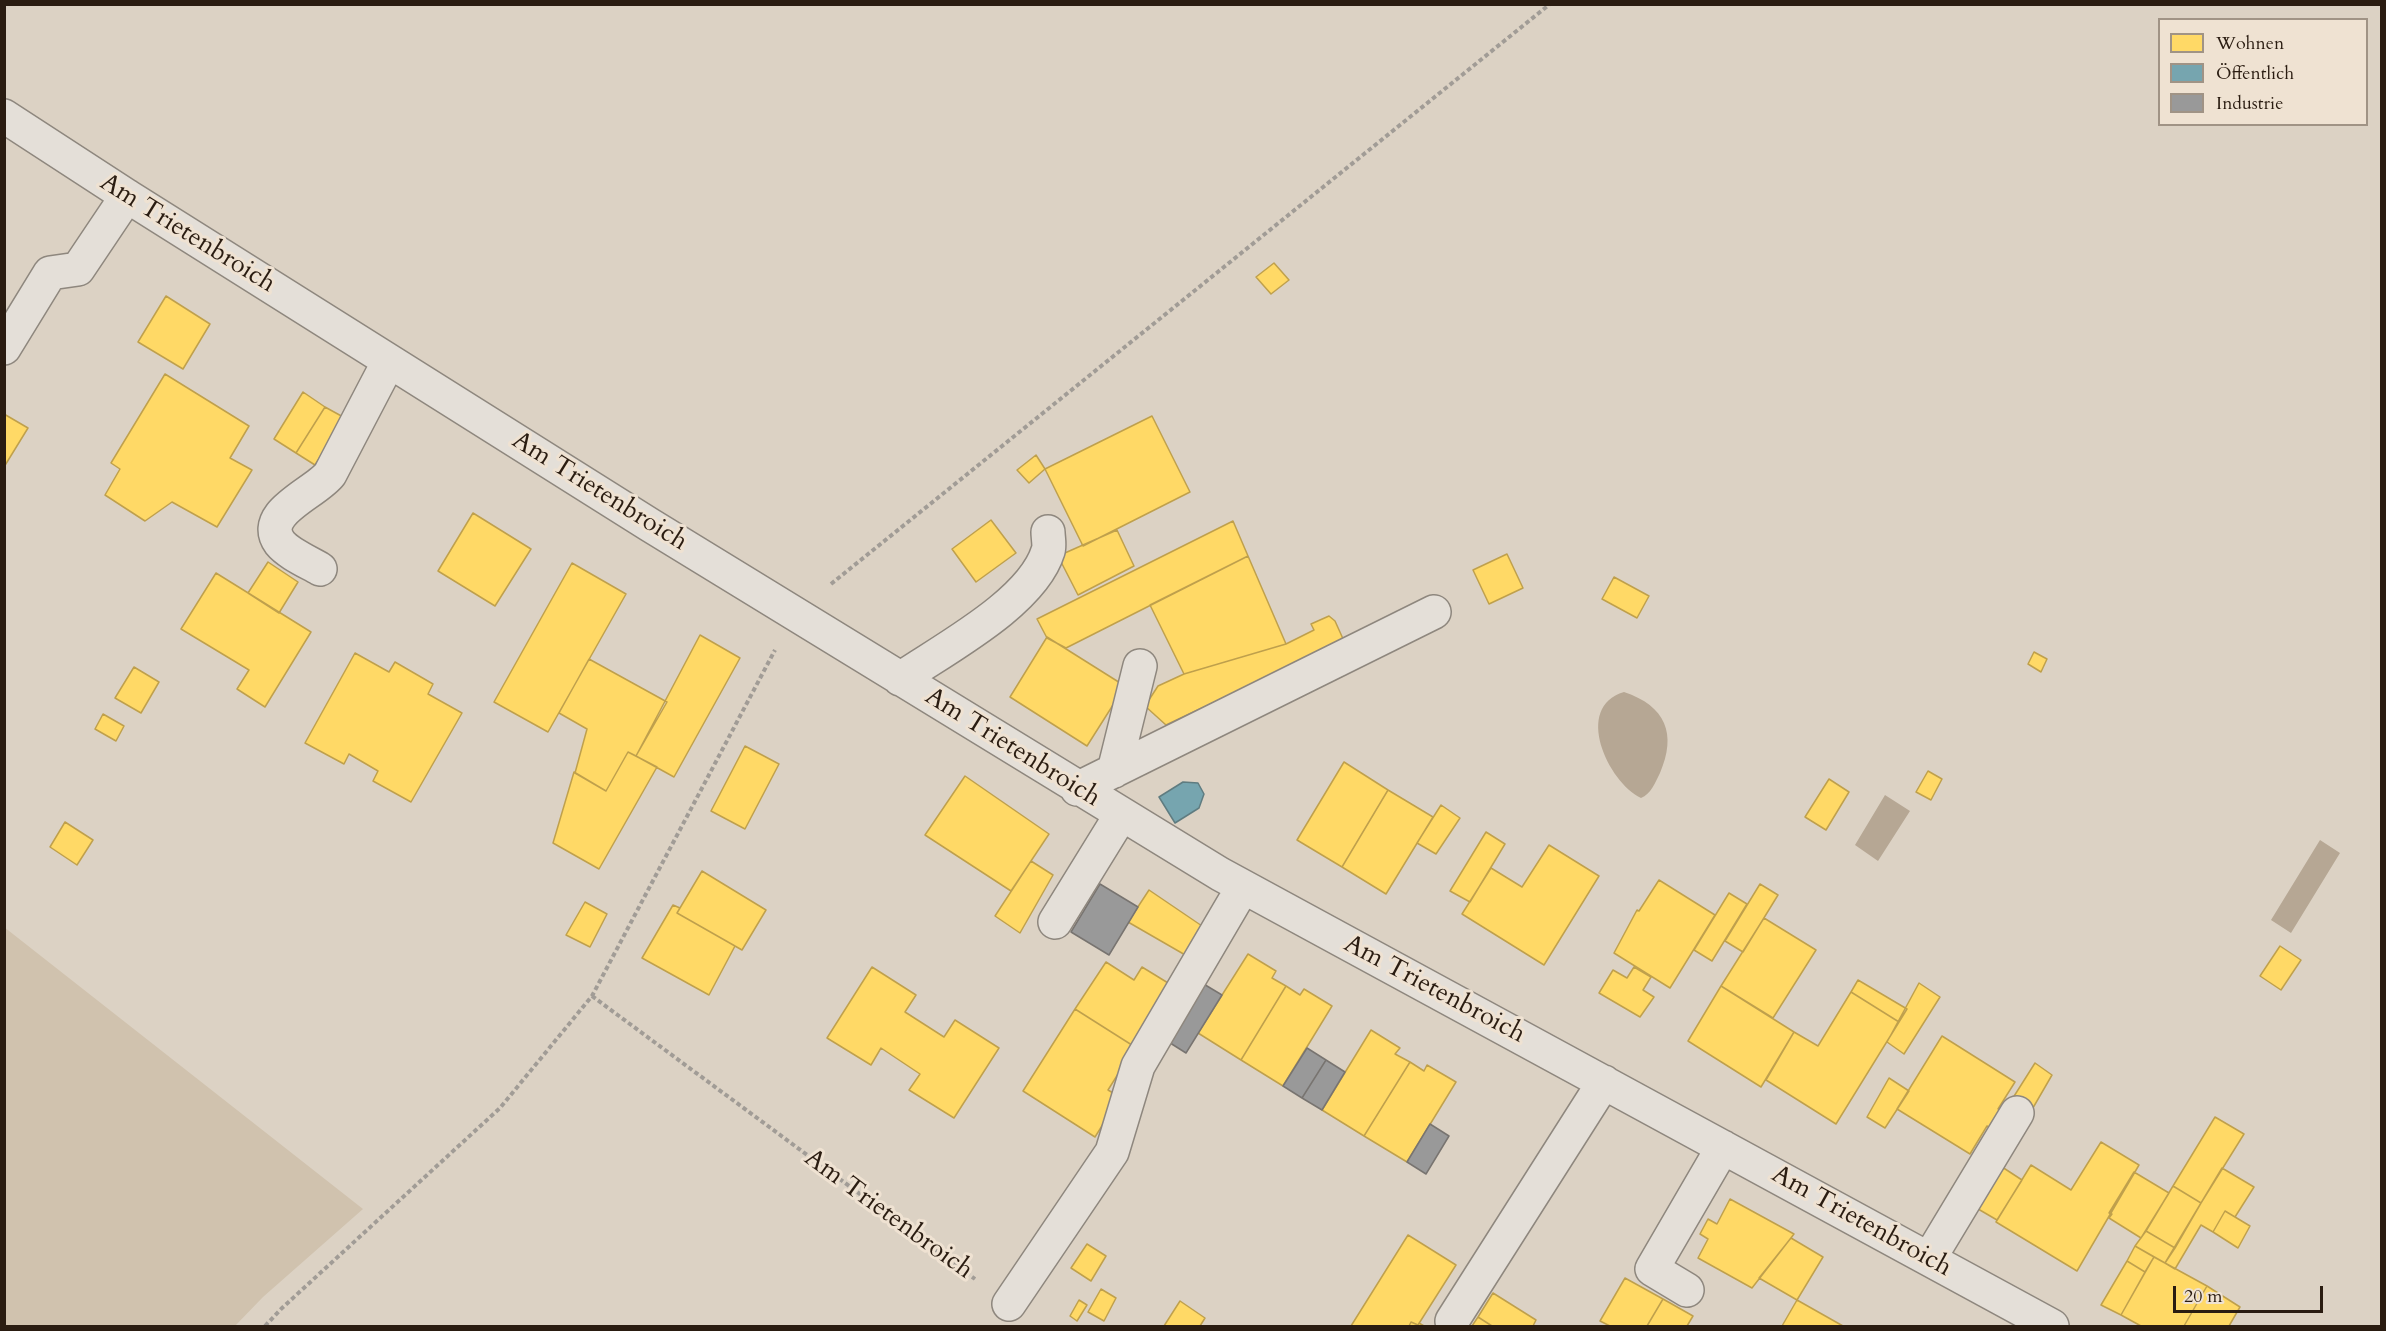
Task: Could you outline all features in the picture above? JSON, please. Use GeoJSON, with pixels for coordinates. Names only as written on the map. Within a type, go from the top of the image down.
{"type":"FeatureCollection","features":[{"type":"Feature","properties":{"kind":"street","name":"Am Trietenbroich"},"geometry":{"type":"LineString","coordinates":[[4,116],[390,361],[1121,815],[1243,887],[2052,1326]]}},
{"type":"Feature","properties":{"kind":"street"},"geometry":{"type":"LineString","coordinates":[[4,348],[50,273],[78,269],[127,196]]}},
{"type":"Feature","properties":{"kind":"street"},"geometry":{"type":"LineString","coordinates":[[320,569],[280,544],[275,532],[277,519],[285,507],[312,492],[326,479],[390,361]]}},
{"type":"Feature","properties":{"kind":"street"},"geometry":{"type":"LineString","coordinates":[[900,679],[1011,603],[1038,568],[1048,550],[1048,532]]}},
{"type":"Feature","properties":{"kind":"street"},"geometry":{"type":"LineString","coordinates":[[1077,789],[1434,612]]}},
{"type":"Feature","properties":{"kind":"street"},"geometry":{"type":"LineString","coordinates":[[1114,771],[1140,666]]}},
{"type":"Feature","properties":{"kind":"street"},"geometry":{"type":"LineString","coordinates":[[1055,922],[1121,815]]}},
{"type":"Feature","properties":{"kind":"street"},"geometry":{"type":"LineString","coordinates":[[1009,1304],[1112,1152],[1138,1066],[1243,887]]}},
{"type":"Feature","properties":{"kind":"street"},"geometry":{"type":"LineString","coordinates":[[1452,1321],[1604,1082]]}},
{"type":"Feature","properties":{"kind":"street"},"geometry":{"type":"LineString","coordinates":[[1929,1259],[2017,1113]]}},
{"type":"Feature","properties":{"kind":"street"},"geometry":{"type":"LineString","coordinates":[[1687,1290],[1652,1269],[1723,1147]]}},
{"type":"Feature","properties":{"kind":"path"},"geometry":{"type":"LineString","coordinates":[[265,1326],[500,1108],[591,996],[794,613],[1550,4]]}},
{"type":"Feature","properties":{"kind":"path","name":"Am Trietenbroich"},"geometry":{"type":"LineString","coordinates":[[591,996],[1009,1304]]}},
{"type":"Feature","properties":{"kind":"shaded area"},"geometry":{"type":"Polygon","coordinates":[[[1624,692],[1650,705],[1664,723],[1667,734],[1665,759],[1660,773],[1650,791],[1641,798],[1617,777],[1601,745],[1598,728],[1600,713],[1609,700],[1624,692]]]}},
{"type":"Feature","properties":{"kind":"shaded area"},"geometry":{"type":"Polygon","coordinates":[[[1885,795],[1910,811],[1878,861],[1855,845],[1885,795]]]}},
{"type":"Feature","properties":{"kind":"shaded area"},"geometry":{"type":"Polygon","coordinates":[[[2320,840],[2340,853],[2291,933],[2271,920],[2320,840]]]}},
{"type":"Feature","properties":{"kind":"shaded area"},"geometry":{"type":"Polygon","coordinates":[[[4,927],[363,1209],[263,1297],[235,1326],[5,1326],[4,927]]]}},
{"type":"Feature","properties":{"kind":"building: Wohnen"},"geometry":{"type":"Polygon","coordinates":[[[1274,263],[1289,280],[1271,294],[1256,277],[1274,263]]]}},
{"type":"Feature","properties":{"kind":"building: Wohnen"},"geometry":{"type":"Polygon","coordinates":[[[166,296],[210,324],[183,369],[138,342],[166,296]]]}},
{"type":"Feature","properties":{"kind":"building: Wohnen"},"geometry":{"type":"Polygon","coordinates":[[[165,374],[249,426],[230,458],[252,470],[217,527],[172,502],[145,521],[105,495],[120,469],[111,463],[165,374]]]}},
{"type":"Feature","properties":{"kind":"building: Wohnen"},"geometry":{"type":"Polygon","coordinates":[[[303,392],[325,407],[296,453],[274,439],[303,392]]]}},
{"type":"Feature","properties":{"kind":"building: Wohnen"},"geometry":{"type":"Polygon","coordinates":[[[325,407],[345,418],[315,465],[296,453],[325,407]]]}},
{"type":"Feature","properties":{"kind":"building: Wohnen"},"geometry":{"type":"Polygon","coordinates":[[[4,414],[28,428],[4,467],[4,414]]]}},
{"type":"Feature","properties":{"kind":"building: Wohnen"},"geometry":{"type":"Polygon","coordinates":[[[1152,416],[1190,492],[1083,546],[1045,469],[1152,416]]]}},
{"type":"Feature","properties":{"kind":"building: Wohnen"},"geometry":{"type":"Polygon","coordinates":[[[1036,455],[1045,469],[1029,483],[1017,470],[1036,455]]]}},
{"type":"Feature","properties":{"kind":"building: Wohnen"},"geometry":{"type":"Polygon","coordinates":[[[473,513],[531,549],[495,606],[438,571],[473,513]]]}},
{"type":"Feature","properties":{"kind":"building: Wohnen"},"geometry":{"type":"Polygon","coordinates":[[[991,520],[1016,553],[976,582],[952,549],[991,520]]]}},
{"type":"Feature","properties":{"kind":"building: Wohnen"},"geometry":{"type":"Polygon","coordinates":[[[1233,521],[1248,556],[1066,648],[1047,638],[1037,619],[1233,521]]]}},
{"type":"Feature","properties":{"kind":"building: Wohnen"},"geometry":{"type":"Polygon","coordinates":[[[1117,530],[1134,566],[1078,595],[1058,556],[1117,530]]]}},
{"type":"Feature","properties":{"kind":"building: Wohnen"},"geometry":{"type":"Polygon","coordinates":[[[1507,554],[1523,588],[1489,604],[1473,570],[1507,554]]]}},
{"type":"Feature","properties":{"kind":"building: Wohnen"},"geometry":{"type":"Polygon","coordinates":[[[1248,556],[1286,644],[1184,674],[1150,605],[1248,556]]]}},
{"type":"Feature","properties":{"kind":"building: Wohnen"},"geometry":{"type":"Polygon","coordinates":[[[268,562],[298,582],[279,613],[248,593],[268,562]]]}},
{"type":"Feature","properties":{"kind":"building: Wohnen"},"geometry":{"type":"Polygon","coordinates":[[[572,563],[626,594],[548,732],[494,702],[572,563]]]}},
{"type":"Feature","properties":{"kind":"building: Wohnen"},"geometry":{"type":"Polygon","coordinates":[[[216,573],[311,632],[265,707],[237,689],[249,670],[181,629],[216,573]]]}},
{"type":"Feature","properties":{"kind":"building: Wohnen"},"geometry":{"type":"Polygon","coordinates":[[[1614,577],[1649,596],[1637,618],[1602,599],[1614,577]]]}},
{"type":"Feature","properties":{"kind":"building: Wohnen"},"geometry":{"type":"Polygon","coordinates":[[[1329,616],[1335,621],[1344,641],[1166,725],[1145,706],[1158,686],[1184,674],[1286,644],[1314,630],[1311,624],[1329,616]]]}},
{"type":"Feature","properties":{"kind":"building: Wohnen"},"geometry":{"type":"Polygon","coordinates":[[[700,635],[740,658],[674,777],[636,756],[700,635]]]}},
{"type":"Feature","properties":{"kind":"building: Wohnen"},"geometry":{"type":"Polygon","coordinates":[[[1047,637],[1125,686],[1087,746],[1010,697],[1047,637]]]}},
{"type":"Feature","properties":{"kind":"building: Wohnen"},"geometry":{"type":"Polygon","coordinates":[[[2034,652],[2047,659],[2041,672],[2028,664],[2034,652]]]}},
{"type":"Feature","properties":{"kind":"building: Wohnen"},"geometry":{"type":"Polygon","coordinates":[[[355,653],[389,672],[395,662],[433,684],[428,694],[462,713],[411,802],[373,781],[378,771],[349,754],[344,764],[305,743],[355,653]]]}},
{"type":"Feature","properties":{"kind":"building: Wohnen"},"geometry":{"type":"Polygon","coordinates":[[[589,659],[667,702],[636,756],[628,752],[606,791],[575,773],[587,729],[559,713],[589,659]]]}},
{"type":"Feature","properties":{"kind":"building: Wohnen"},"geometry":{"type":"Polygon","coordinates":[[[134,667],[159,682],[141,713],[115,698],[134,667]]]}},
{"type":"Feature","properties":{"kind":"building: Wohnen"},"geometry":{"type":"Polygon","coordinates":[[[103,714],[124,726],[116,741],[95,729],[103,714]]]}},
{"type":"Feature","properties":{"kind":"building: Wohnen"},"geometry":{"type":"Polygon","coordinates":[[[745,746],[779,764],[745,829],[711,811],[745,746]]]}},
{"type":"Feature","properties":{"kind":"building: Wohnen"},"geometry":{"type":"Polygon","coordinates":[[[628,752],[657,767],[599,869],[553,843],[574,772],[606,791],[628,752]]]}},
{"type":"Feature","properties":{"kind":"building: Wohnen"},"geometry":{"type":"Polygon","coordinates":[[[1344,762],[1388,790],[1342,867],[1297,840],[1344,762]]]}},
{"type":"Feature","properties":{"kind":"building: Wohnen"},"geometry":{"type":"Polygon","coordinates":[[[1928,771],[1942,779],[1931,800],[1916,792],[1928,771]]]}},
{"type":"Feature","properties":{"kind":"building: Wohnen"},"geometry":{"type":"Polygon","coordinates":[[[965,776],[1049,834],[1011,891],[925,835],[965,776]]]}},
{"type":"Feature","properties":{"kind":"building: Wohnen"},"geometry":{"type":"Polygon","coordinates":[[[1829,779],[1849,792],[1826,830],[1805,817],[1829,779]]]}},
{"type":"Feature","properties":{"kind":"building: Wohnen"},"geometry":{"type":"Polygon","coordinates":[[[1388,790],[1433,817],[1386,894],[1342,867],[1388,790]]]}},
{"type":"Feature","properties":{"kind":"building: Wohnen"},"geometry":{"type":"Polygon","coordinates":[[[1441,805],[1460,818],[1436,854],[1417,843],[1441,805]]]}},
{"type":"Feature","properties":{"kind":"building: Wohnen"},"geometry":{"type":"Polygon","coordinates":[[[65,822],[93,840],[77,865],[50,847],[65,822]]]}},
{"type":"Feature","properties":{"kind":"building: Wohnen"},"geometry":{"type":"Polygon","coordinates":[[[1486,832],[1505,844],[1470,902],[1450,891],[1486,832]]]}},
{"type":"Feature","properties":{"kind":"building: Wohnen"},"geometry":{"type":"Polygon","coordinates":[[[1549,845],[1599,876],[1544,965],[1462,914],[1491,868],[1522,887],[1549,845]]]}},
{"type":"Feature","properties":{"kind":"building: Wohnen"},"geometry":{"type":"Polygon","coordinates":[[[1031,861],[1053,875],[1020,933],[995,916],[1031,861]]]}},
{"type":"Feature","properties":{"kind":"building: Wohnen"},"geometry":{"type":"Polygon","coordinates":[[[702,871],[766,910],[742,950],[677,913],[702,871]]]}},
{"type":"Feature","properties":{"kind":"building: Wohnen"},"geometry":{"type":"Polygon","coordinates":[[[1659,880],[1715,915],[1670,988],[1614,953],[1637,910],[1639,911],[1659,880]]]}},
{"type":"Feature","properties":{"kind":"building: Wohnen"},"geometry":{"type":"Polygon","coordinates":[[[1760,884],[1778,895],[1743,952],[1725,941],[1760,884]]]}},
{"type":"Feature","properties":{"kind":"building: Wohnen"},"geometry":{"type":"Polygon","coordinates":[[[1149,890],[1205,928],[1187,956],[1128,922],[1149,890]]]}},
{"type":"Feature","properties":{"kind":"building: Wohnen"},"geometry":{"type":"Polygon","coordinates":[[[1729,893],[1747,904],[1712,961],[1694,950],[1729,893]]]}},
{"type":"Feature","properties":{"kind":"building: Wohnen"},"geometry":{"type":"Polygon","coordinates":[[[585,902],[607,914],[590,947],[566,935],[585,902]]]}},
{"type":"Feature","properties":{"kind":"building: Wohnen"},"geometry":{"type":"Polygon","coordinates":[[[673,905],[680,908],[677,913],[735,946],[709,995],[642,958],[673,905]]]}},
{"type":"Feature","properties":{"kind":"building: Wohnen"},"geometry":{"type":"Polygon","coordinates":[[[1764,918],[1816,950],[1773,1018],[1721,986],[1764,918]]]}},
{"type":"Feature","properties":{"kind":"building: Wohnen"},"geometry":{"type":"Polygon","coordinates":[[[2280,946],[2301,960],[2281,990],[2260,976],[2280,946]]]}},
{"type":"Feature","properties":{"kind":"building: Wohnen"},"geometry":{"type":"Polygon","coordinates":[[[1248,954],[1276,971],[1272,978],[1286,986],[1241,1060],[1198,1033],[1248,954]]]}},
{"type":"Feature","properties":{"kind":"building: Wohnen"},"geometry":{"type":"Polygon","coordinates":[[[1106,962],[1134,980],[1142,967],[1173,986],[1135,1047],[1075,1009],[1106,962]]]}},
{"type":"Feature","properties":{"kind":"building: Wohnen"},"geometry":{"type":"Polygon","coordinates":[[[872,967],[916,995],[905,1012],[944,1037],[955,1020],[999,1048],[954,1118],[909,1090],[920,1074],[881,1048],[871,1065],[827,1038],[872,967]]]}},
{"type":"Feature","properties":{"kind":"building: Wohnen"},"geometry":{"type":"Polygon","coordinates":[[[1634,967],[1651,977],[1643,990],[1654,997],[1640,1017],[1599,993],[1613,970],[1627,978],[1634,967]]]}},
{"type":"Feature","properties":{"kind":"building: Wohnen"},"geometry":{"type":"Polygon","coordinates":[[[1858,980],[1907,1009],[1899,1022],[1851,992],[1858,980]]]}},
{"type":"Feature","properties":{"kind":"building: Wohnen"},"geometry":{"type":"Polygon","coordinates":[[[1919,983],[1940,997],[1904,1054],[1887,1042],[1919,983]]]}},
{"type":"Feature","properties":{"kind":"building: Wohnen"},"geometry":{"type":"Polygon","coordinates":[[[1286,986],[1300,995],[1304,989],[1332,1006],[1283,1086],[1241,1060],[1286,986]]]}},
{"type":"Feature","properties":{"kind":"building: Wohnen"},"geometry":{"type":"Polygon","coordinates":[[[1721,986],[1794,1032],[1761,1087],[1688,1041],[1721,986]]]}},
{"type":"Feature","properties":{"kind":"building: Wohnen"},"geometry":{"type":"Polygon","coordinates":[[[1851,992],[1899,1022],[1836,1124],[1766,1080],[1794,1032],[1818,1046],[1851,992]]]}},
{"type":"Feature","properties":{"kind":"building: Wohnen"},"geometry":{"type":"Polygon","coordinates":[[[1075,1009],[1135,1047],[1108,1090],[1120,1097],[1095,1137],[1023,1091],[1075,1009]]]}},
{"type":"Feature","properties":{"kind":"building: Wohnen"},"geometry":{"type":"Polygon","coordinates":[[[1371,1030],[1400,1048],[1395,1054],[1410,1062],[1364,1136],[1322,1110],[1371,1030]]]}},
{"type":"Feature","properties":{"kind":"building: Wohnen"},"geometry":{"type":"Polygon","coordinates":[[[1942,1036],[2015,1082],[1998,1109],[2004,1113],[1994,1130],[1987,1126],[1970,1154],[1897,1109],[1942,1036]]]}},
{"type":"Feature","properties":{"kind":"building: Wohnen"},"geometry":{"type":"Polygon","coordinates":[[[1410,1062],[1424,1071],[1427,1065],[1456,1082],[1407,1162],[1364,1136],[1410,1062]]]}},
{"type":"Feature","properties":{"kind":"building: Wohnen"},"geometry":{"type":"Polygon","coordinates":[[[2035,1063],[2052,1075],[2030,1113],[2011,1101],[2035,1063]]]}},
{"type":"Feature","properties":{"kind":"building: Wohnen"},"geometry":{"type":"Polygon","coordinates":[[[1889,1078],[1909,1091],[1885,1128],[1867,1117],[1889,1078]]]}},
{"type":"Feature","properties":{"kind":"building: Wohnen"},"geometry":{"type":"Polygon","coordinates":[[[2215,1117],[2244,1134],[2201,1203],[2173,1186],[2215,1117]]]}},
{"type":"Feature","properties":{"kind":"building: Wohnen"},"geometry":{"type":"Polygon","coordinates":[[[2101,1142],[2139,1165],[2077,1271],[1996,1222],[2031,1165],[2071,1190],[2101,1142]]]}},
{"type":"Feature","properties":{"kind":"building: Wohnen"},"geometry":{"type":"Polygon","coordinates":[[[1999,1165],[2022,1180],[1997,1220],[1973,1206],[1999,1165]]]}},
{"type":"Feature","properties":{"kind":"building: Wohnen"},"geometry":{"type":"Polygon","coordinates":[[[2222,1168],[2254,1187],[2235,1217],[2225,1211],[2213,1232],[2201,1225],[2175,1269],[2165,1263],[2222,1168]]]}},
{"type":"Feature","properties":{"kind":"building: Wohnen"},"geometry":{"type":"Polygon","coordinates":[[[2134,1172],[2169,1193],[2141,1238],[2109,1218],[2112,1214],[2109,1213],[2134,1172]]]}},
{"type":"Feature","properties":{"kind":"building: Wohnen"},"geometry":{"type":"Polygon","coordinates":[[[2173,1186],[2201,1203],[2175,1248],[2146,1231],[2173,1186]]]}},
{"type":"Feature","properties":{"kind":"building: Wohnen"},"geometry":{"type":"Polygon","coordinates":[[[1730,1199],[1794,1234],[1752,1288],[1698,1258],[1708,1239],[1700,1234],[1708,1219],[1717,1224],[1730,1199]]]}},
{"type":"Feature","properties":{"kind":"building: Wohnen"},"geometry":{"type":"Polygon","coordinates":[[[2225,1211],[2250,1226],[2238,1248],[2213,1232],[2225,1211]]]}},
{"type":"Feature","properties":{"kind":"building: Wohnen"},"geometry":{"type":"Polygon","coordinates":[[[2146,1231],[2175,1248],[2165,1263],[2135,1246],[2146,1231]]]}},
{"type":"Feature","properties":{"kind":"building: Wohnen"},"geometry":{"type":"Polygon","coordinates":[[[1408,1235],[1456,1265],[1418,1325],[1411,1322],[1409,1326],[1351,1326],[1408,1235]]]}},
{"type":"Feature","properties":{"kind":"building: Wohnen"},"geometry":{"type":"Polygon","coordinates":[[[1791,1238],[1823,1257],[1797,1300],[1759,1278],[1791,1238]]]}},
{"type":"Feature","properties":{"kind":"building: Wohnen"},"geometry":{"type":"Polygon","coordinates":[[[1087,1244],[1106,1256],[1091,1281],[1071,1268],[1087,1244]]]}},
{"type":"Feature","properties":{"kind":"building: Wohnen"},"geometry":{"type":"Polygon","coordinates":[[[2135,1246],[2154,1257],[2145,1272],[2127,1261],[2135,1246]]]}},
{"type":"Feature","properties":{"kind":"building: Wohnen"},"geometry":{"type":"Polygon","coordinates":[[[2154,1257],[2207,1286],[2184,1326],[2141,1326],[2121,1315],[2154,1257]]]}},
{"type":"Feature","properties":{"kind":"building: Wohnen"},"geometry":{"type":"Polygon","coordinates":[[[2127,1261],[2145,1272],[2121,1315],[2101,1305],[2127,1261]]]}},
{"type":"Feature","properties":{"kind":"building: Wohnen"},"geometry":{"type":"Polygon","coordinates":[[[1625,1278],[1663,1299],[1647,1326],[1610,1326],[1600,1321],[1625,1278]]]}},
{"type":"Feature","properties":{"kind":"building: Wohnen"},"geometry":{"type":"Polygon","coordinates":[[[2207,1286],[2240,1307],[2229,1326],[2184,1326],[2207,1286]]]}},
{"type":"Feature","properties":{"kind":"building: Wohnen"},"geometry":{"type":"Polygon","coordinates":[[[1101,1289],[1116,1298],[1104,1321],[1088,1312],[1101,1289]]]}},
{"type":"Feature","properties":{"kind":"building: Wohnen"},"geometry":{"type":"Polygon","coordinates":[[[1493,1293],[1536,1320],[1533,1326],[1492,1326],[1478,1317],[1493,1293]]]}},
{"type":"Feature","properties":{"kind":"building: Wohnen"},"geometry":{"type":"Polygon","coordinates":[[[1663,1299],[1693,1316],[1687,1326],[1647,1326],[1663,1299]]]}},
{"type":"Feature","properties":{"kind":"building: Wohnen"},"geometry":{"type":"Polygon","coordinates":[[[1079,1300],[1087,1305],[1077,1321],[1070,1316],[1079,1300]]]}},
{"type":"Feature","properties":{"kind":"building: Wohnen"},"geometry":{"type":"Polygon","coordinates":[[[1797,1300],[1843,1326],[1782,1326],[1797,1300]]]}},
{"type":"Feature","properties":{"kind":"building: Wohnen"},"geometry":{"type":"Polygon","coordinates":[[[1180,1301],[1205,1318],[1200,1326],[1164,1326],[1180,1301]]]}},
{"type":"Feature","properties":{"kind":"building: Wohnen"},"geometry":{"type":"Polygon","coordinates":[[[1478,1317],[1492,1326],[1472,1326],[1478,1317]]]}},
{"type":"Feature","properties":{"kind":"building: Wohnen"},"geometry":{"type":"Polygon","coordinates":[[[1411,1322],[1418,1325],[1419,1323],[1424,1326],[1409,1326],[1411,1322]]]}},
{"type":"Feature","properties":{"kind":"building: Öffentlich"},"geometry":{"type":"Polygon","coordinates":[[[1183,782],[1198,783],[1204,794],[1199,808],[1175,823],[1159,797],[1183,782]]]}},
{"type":"Feature","properties":{"kind":"building: Industrie"},"geometry":{"type":"Polygon","coordinates":[[[1100,884],[1138,907],[1109,955],[1071,932],[1100,884]]]}},
{"type":"Feature","properties":{"kind":"building: Industrie"},"geometry":{"type":"Polygon","coordinates":[[[1202,983],[1222,995],[1186,1053],[1167,1041],[1202,983]]]}},
{"type":"Feature","properties":{"kind":"building: Industrie"},"geometry":{"type":"Polygon","coordinates":[[[1307,1048],[1326,1060],[1302,1098],[1283,1086],[1307,1048]]]}},
{"type":"Feature","properties":{"kind":"building: Industrie"},"geometry":{"type":"Polygon","coordinates":[[[1326,1060],[1345,1072],[1322,1110],[1302,1098],[1326,1060]]]}},
{"type":"Feature","properties":{"kind":"building: Industrie"},"geometry":{"type":"Polygon","coordinates":[[[1430,1124],[1449,1136],[1426,1174],[1407,1162],[1430,1124]]]}}]}
